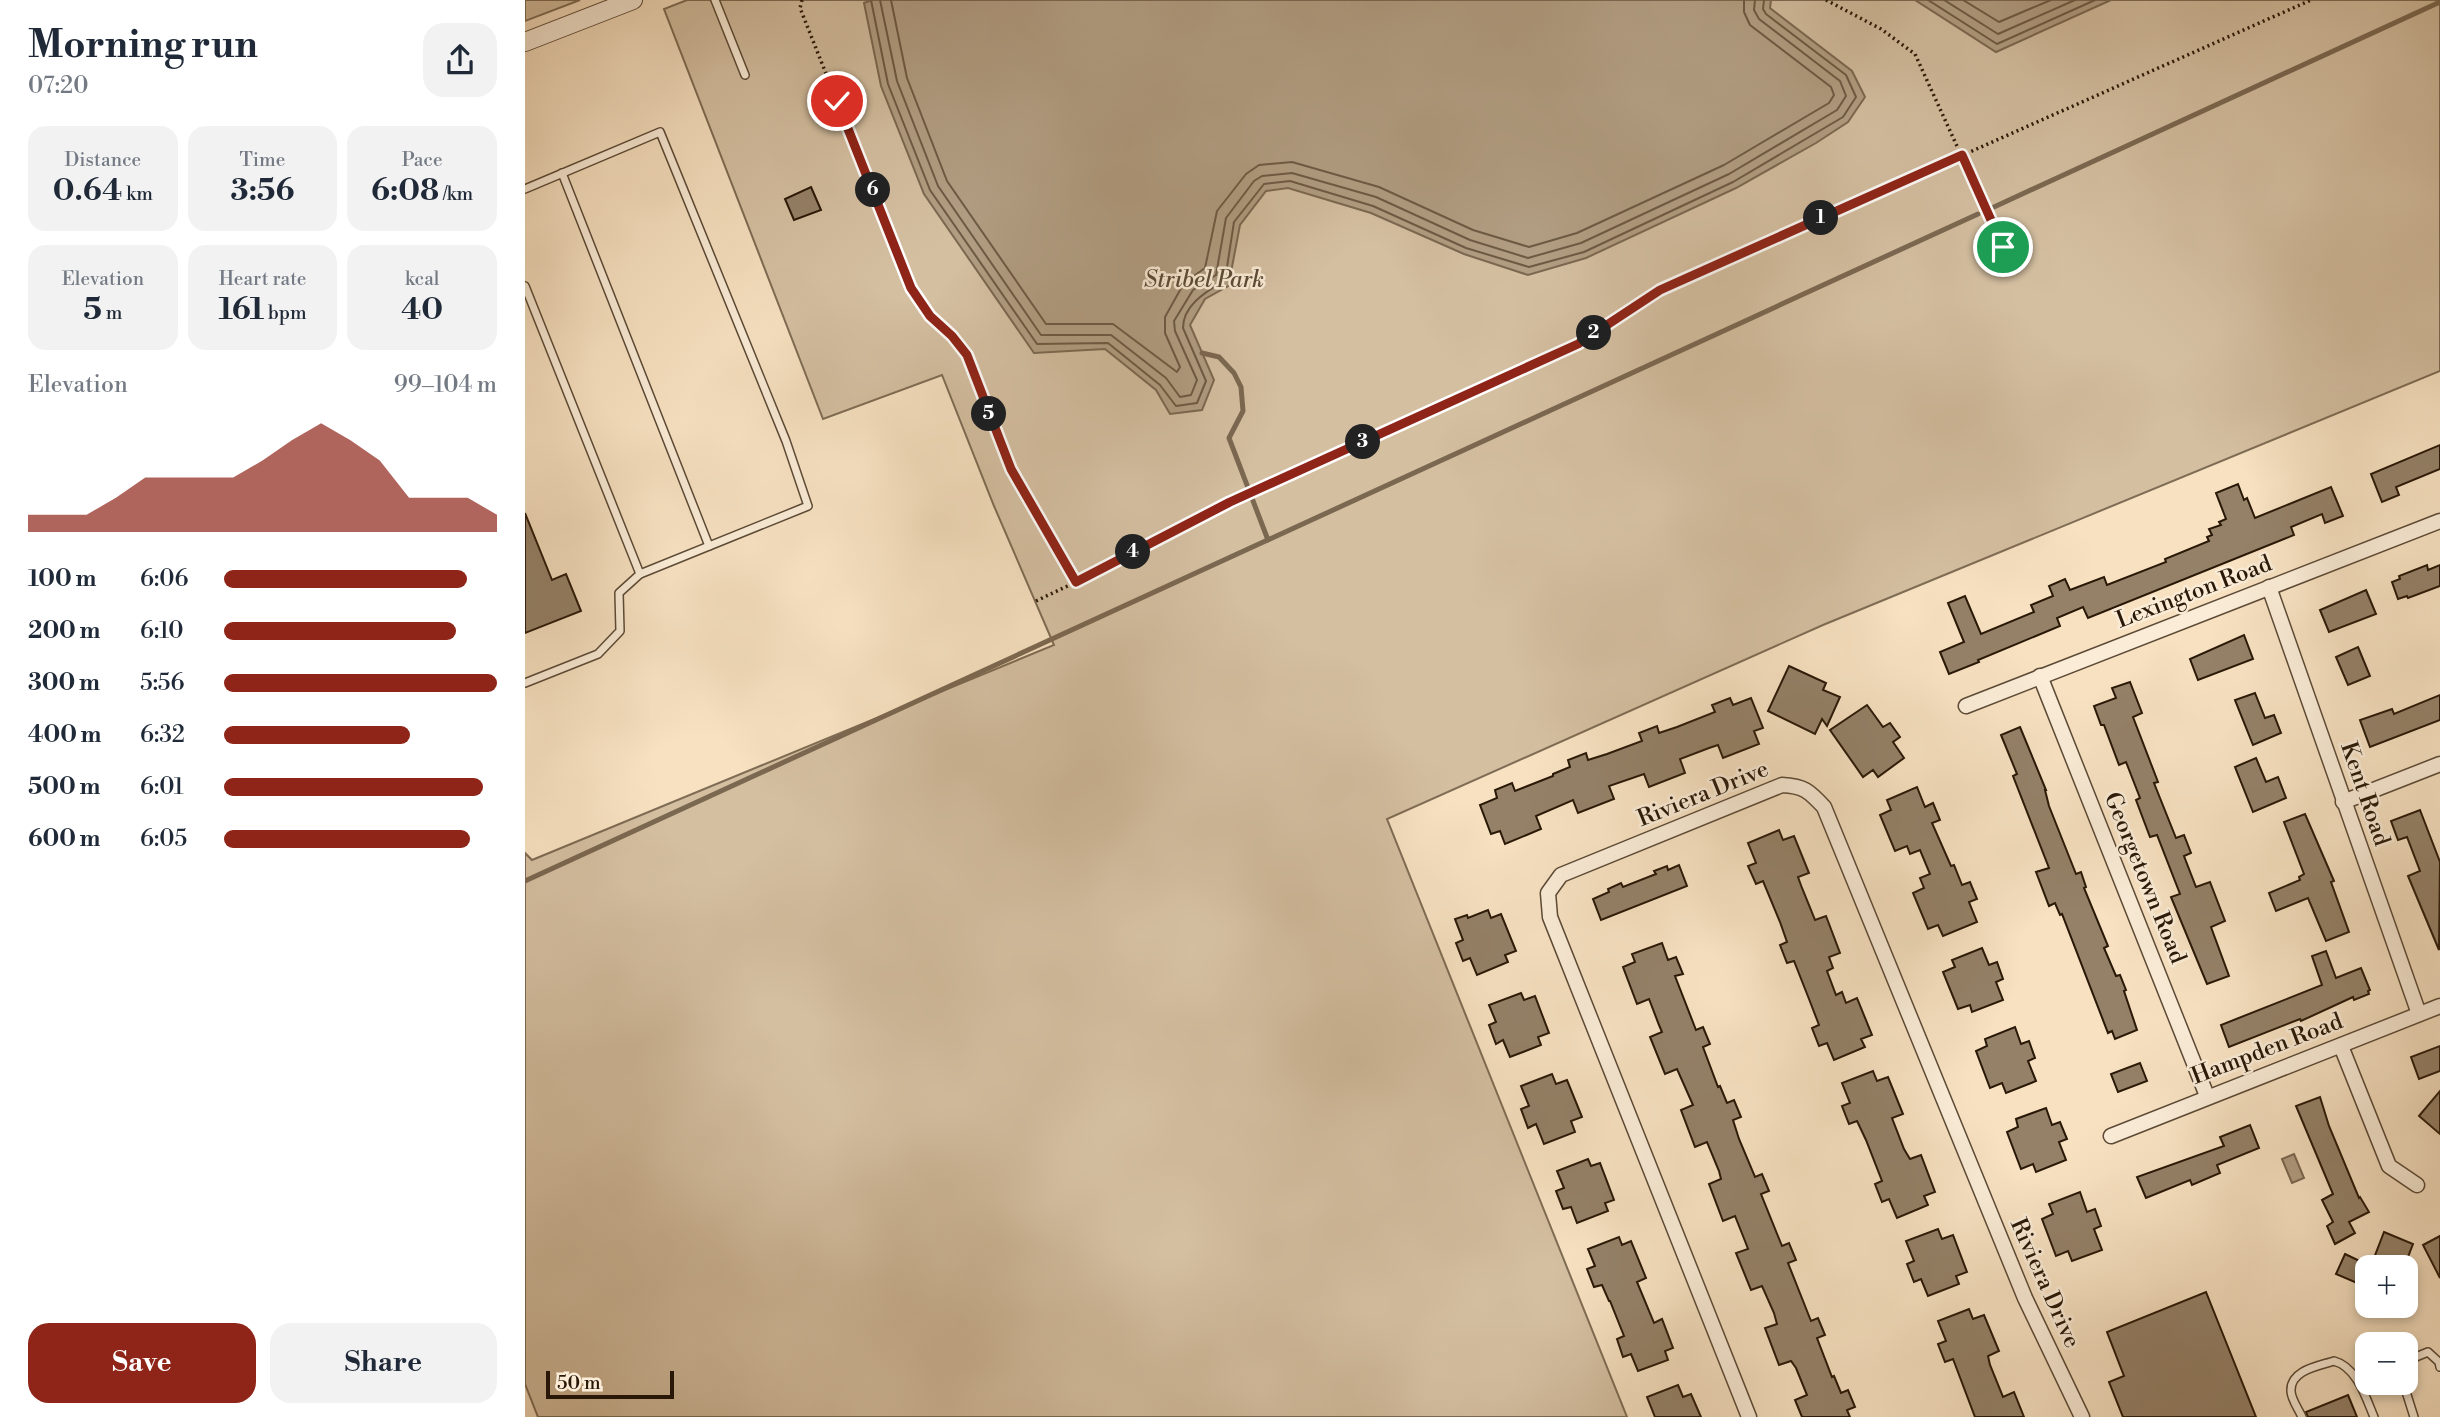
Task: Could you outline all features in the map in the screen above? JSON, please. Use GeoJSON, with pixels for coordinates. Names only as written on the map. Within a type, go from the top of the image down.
{"type":"FeatureCollection","features":[{"type":"Feature","properties":{"kind":"street"},"geometry":{"type":"LineString","coordinates":[[525,42],[633,0]]}},
{"type":"Feature","properties":{"kind":"street","name":"Lexington Road"},"geometry":{"type":"LineString","coordinates":[[1966,706],[2440,521]]}},
{"type":"Feature","properties":{"kind":"street","name":"Kent Road"},"geometry":{"type":"LineString","coordinates":[[2269,587],[2419,1014]]}},
{"type":"Feature","properties":{"kind":"street","name":"Georgetown Road"},"geometry":{"type":"LineString","coordinates":[[2040,676],[2207,1096]]}},
{"type":"Feature","properties":{"kind":"street"},"geometry":{"type":"LineString","coordinates":[[2343,802],[2440,764]]}},
{"type":"Feature","properties":{"kind":"street","name":"Riviera Drive"},"geometry":{"type":"LineString","coordinates":[[1749,1417],[1550,917],[1548,893],[1561,875],[1782,785],[1800,786],[1813,794],[1823,807],[2025,1298],[2082,1417]]}},
{"type":"Feature","properties":{"kind":"street","name":"Hampden Road"},"geometry":{"type":"LineString","coordinates":[[2111,1136],[2440,1006]]}},
{"type":"Feature","properties":{"kind":"street"},"geometry":{"type":"LineString","coordinates":[[2341,1046],[2389,1166],[2417,1185]]}},
{"type":"Feature","properties":{"kind":"lane"},"geometry":{"type":"LineString","coordinates":[[715,0],[745,75]]}},
{"type":"Feature","properties":{"kind":"lane"},"geometry":{"type":"LineString","coordinates":[[525,189],[660,132],[786,441],[808,506],[640,574],[619,593],[620,631],[598,654],[525,683]]}},
{"type":"Feature","properties":{"kind":"lane"},"geometry":{"type":"LineString","coordinates":[[562,173],[709,546]]}},
{"type":"Feature","properties":{"kind":"lane"},"geometry":{"type":"LineString","coordinates":[[525,285],[527,298],[640,574]]}},
{"type":"Feature","properties":{"kind":"lane"},"geometry":{"type":"LineString","coordinates":[[2418,1356],[2428,1352],[2439,1362],[2440,1367]]}},
{"type":"Feature","properties":{"kind":"lane"},"geometry":{"type":"LineString","coordinates":[[2302,1417],[2291,1391],[2294,1379],[2299,1373],[2334,1361],[2339,1362],[2361,1385],[2374,1417]]}},
{"type":"Feature","properties":{"kind":"lane"},"geometry":{"type":"LineString","coordinates":[[2407,1395],[2414,1417]]}},
{"type":"Feature","properties":{"kind":"path"},"geometry":{"type":"LineString","coordinates":[[801,0],[800,8],[911,288],[930,316],[952,336],[967,355],[1011,469],[1076,582]]}},
{"type":"Feature","properties":{"kind":"path"},"geometry":{"type":"LineString","coordinates":[[1826,0],[1881,29],[1915,54],[2003,247]]}},
{"type":"Feature","properties":{"kind":"path"},"geometry":{"type":"LineString","coordinates":[[1036,601],[1230,502],[1578,344],[1660,290],[2311,0]]}},
{"type":"Feature","properties":{"kind":"green space"},"geometry":{"type":"Polygon","coordinates":[[[525,0],[580,0],[525,21],[525,0]]]}},
{"type":"Feature","properties":{"kind":"green space","name":"Stribel Park"},"geometry":{"type":"Polygon","coordinates":[[[687,0],[2440,0],[2440,371],[1823,625],[1387,819],[1627,1417],[538,1417],[525,1384],[525,853],[532,860],[1054,645],[994,506],[942,375],[823,419],[664,9],[687,0]]]}},
{"type":"Feature","properties":{"kind":"water"},"geometry":{"type":"Polygon","coordinates":[[[872,0],[1771,0],[1770,8],[1852,71],[1865,97],[1848,122],[1736,188],[1586,258],[1528,275],[1464,254],[1371,213],[1288,188],[1266,191],[1240,225],[1232,267],[1232,284],[1205,299],[1190,325],[1214,380],[1202,410],[1170,414],[1156,390],[1105,349],[1034,353],[924,194],[881,86],[864,3],[872,0]]]}},
{"type":"Feature","properties":{"kind":"water"},"geometry":{"type":"Polygon","coordinates":[[[1915,0],[2111,0],[1996,52],[1915,0]]]}},
{"type":"Feature","properties":{"kind":"water"},"geometry":{"type":"Polygon","coordinates":[[[2294,1154],[2304,1178],[2292,1183],[2282,1159],[2294,1154]]]}},
{"type":"Feature","properties":{"kind":"building"},"geometry":{"type":"Polygon","coordinates":[[[811,187],[821,210],[794,220],[785,199],[811,187]]]}},
{"type":"Feature","properties":{"kind":"building"},"geometry":{"type":"Polygon","coordinates":[[[2440,445],[2440,469],[2396,487],[2399,495],[2382,502],[2371,474],[2440,445]]]}},
{"type":"Feature","properties":{"kind":"building"},"geometry":{"type":"Polygon","coordinates":[[[2238,484],[2255,518],[2331,487],[2343,516],[2325,523],[2322,514],[2291,527],[2294,535],[2088,618],[2083,607],[2057,618],[2060,626],[1949,674],[1940,652],[1964,642],[1948,603],[1965,596],[1981,634],[2034,612],[2031,605],[2053,596],[2049,586],[2065,579],[2070,590],[2104,577],[2107,585],[2166,562],[2165,559],[2209,541],[2207,537],[2212,535],[2209,529],[2221,525],[2219,522],[2226,519],[2216,493],[2238,484]]]}},
{"type":"Feature","properties":{"kind":"building"},"geometry":{"type":"Polygon","coordinates":[[[525,513],[552,580],[566,574],[581,611],[525,633],[525,513]]]}},
{"type":"Feature","properties":{"kind":"building"},"geometry":{"type":"Polygon","coordinates":[[[2427,565],[2428,570],[2440,565],[2440,586],[2398,599],[2392,582],[2400,579],[2399,576],[2427,565]]]}},
{"type":"Feature","properties":{"kind":"building"},"geometry":{"type":"Polygon","coordinates":[[[2366,590],[2376,614],[2329,632],[2320,610],[2366,590]]]}},
{"type":"Feature","properties":{"kind":"building"},"geometry":{"type":"Polygon","coordinates":[[[2244,635],[2253,659],[2198,680],[2190,659],[2244,635]]]}},
{"type":"Feature","properties":{"kind":"building"},"geometry":{"type":"Polygon","coordinates":[[[2358,647],[2370,676],[2348,685],[2336,657],[2358,647]]]}},
{"type":"Feature","properties":{"kind":"building"},"geometry":{"type":"Polygon","coordinates":[[[1789,666],[1826,683],[1823,690],[1840,697],[1827,726],[1822,719],[1815,734],[1768,711],[1789,666]]]}},
{"type":"Feature","properties":{"kind":"building"},"geometry":{"type":"Polygon","coordinates":[[[2130,682],[2142,713],[2133,717],[2158,782],[2154,783],[2176,838],[2184,835],[2191,853],[2184,856],[2196,887],[2210,882],[2225,921],[2211,927],[2229,976],[2207,984],[2171,897],[2180,894],[2157,835],[2150,837],[2136,800],[2140,798],[2126,762],[2119,765],[2094,706],[2116,698],[2112,688],[2130,682]]]}},
{"type":"Feature","properties":{"kind":"building"},"geometry":{"type":"Polygon","coordinates":[[[2255,693],[2265,718],[2274,715],[2281,733],[2253,745],[2235,700],[2255,693]]]}},
{"type":"Feature","properties":{"kind":"building"},"geometry":{"type":"Polygon","coordinates":[[[2440,695],[2440,720],[2370,747],[2360,720],[2392,709],[2394,714],[2440,695]]]}},
{"type":"Feature","properties":{"kind":"building"},"geometry":{"type":"Polygon","coordinates":[[[1730,698],[1733,705],[1751,698],[1763,728],[1754,731],[1759,744],[1723,758],[1718,745],[1680,759],[1685,773],[1649,787],[1644,774],[1609,786],[1614,799],[1578,813],[1573,800],[1536,816],[1541,829],[1505,844],[1500,831],[1491,834],[1480,805],[1497,798],[1495,790],[1512,783],[1515,791],[1570,767],[1568,760],[1586,753],[1588,760],[1642,741],[1639,733],[1657,726],[1659,733],[1677,727],[1715,712],[1712,705],[1730,698]]]}},
{"type":"Feature","properties":{"kind":"building"},"geometry":{"type":"Polygon","coordinates":[[[1867,705],[1883,727],[1890,723],[1900,737],[1893,742],[1904,758],[1878,777],[1873,770],[1863,777],[1830,730],[1867,705]]]}},
{"type":"Feature","properties":{"kind":"building"},"geometry":{"type":"Polygon","coordinates":[[[2020,727],[2076,874],[2081,872],[2086,887],[2084,888],[2108,946],[2104,948],[2116,976],[2120,975],[2126,990],[2124,991],[2137,1030],[2115,1039],[2112,1031],[2108,1033],[2062,914],[2060,915],[2055,903],[2049,906],[2036,872],[2049,868],[2013,776],[2017,774],[2001,735],[2020,727]]]}},
{"type":"Feature","properties":{"kind":"building"},"geometry":{"type":"Polygon","coordinates":[[[2256,758],[2266,782],[2278,777],[2286,798],[2253,812],[2235,767],[2256,758]]]}},
{"type":"Feature","properties":{"kind":"building"},"geometry":{"type":"Polygon","coordinates":[[[1917,787],[1925,807],[1933,803],[1940,820],[1932,823],[1951,866],[1954,865],[1962,885],[1970,882],[1977,899],[1969,902],[1977,922],[1943,936],[1938,925],[1928,929],[1913,893],[1924,888],[1920,878],[1930,874],[1920,850],[1910,854],[1907,846],[1895,851],[1880,815],[1891,810],[1887,800],[1917,787]]]}},
{"type":"Feature","properties":{"kind":"building"},"geometry":{"type":"Polygon","coordinates":[[[2420,810],[2440,862],[2439,950],[2408,876],[2420,871],[2407,837],[2398,840],[2391,821],[2420,810]]]}},
{"type":"Feature","properties":{"kind":"building"},"geometry":{"type":"Polygon","coordinates":[[[2305,814],[2334,881],[2331,882],[2349,932],[2326,941],[2308,898],[2276,911],[2269,893],[2300,880],[2299,877],[2304,874],[2284,822],[2305,814]]]}},
{"type":"Feature","properties":{"kind":"building"},"geometry":{"type":"Polygon","coordinates":[[[1779,830],[1783,840],[1794,836],[1809,873],[1798,877],[1802,888],[1815,920],[1826,916],[1840,953],[1829,957],[1833,968],[1827,971],[1836,995],[1842,992],[1846,1003],[1857,998],[1872,1035],[1861,1039],[1865,1047],[1834,1060],[1827,1043],[1819,1046],[1812,1028],[1819,1025],[1809,999],[1794,961],[1787,963],[1780,945],[1787,942],[1780,922],[1763,881],[1756,884],[1748,866],[1756,863],[1748,843],[1779,830]]]}},
{"type":"Feature","properties":{"kind":"building"},"geometry":{"type":"Polygon","coordinates":[[[1679,865],[1687,886],[1601,920],[1593,899],[1621,883],[1623,887],[1656,874],[1654,871],[1667,866],[1668,870],[1679,865]]]}},
{"type":"Feature","properties":{"kind":"building"},"geometry":{"type":"Polygon","coordinates":[[[1488,910],[1491,918],[1501,914],[1516,951],[1505,955],[1508,962],[1477,975],[1470,958],[1463,961],[1456,943],[1463,940],[1455,919],[1467,915],[1468,918],[1488,910]]]}},
{"type":"Feature","properties":{"kind":"building"},"geometry":{"type":"Polygon","coordinates":[[[1662,943],[1668,960],[1676,957],[1683,974],[1675,976],[1696,1030],[1703,1027],[1710,1044],[1703,1047],[1718,1087],[1720,1086],[1727,1103],[1734,1100],[1741,1117],[1733,1120],[1739,1139],[1755,1177],[1762,1174],[1769,1191],[1761,1194],[1782,1246],[1789,1243],[1796,1260],[1788,1263],[1811,1321],[1818,1318],[1825,1335],[1817,1338],[1832,1377],[1834,1376],[1841,1393],[1848,1390],[1855,1407],[1847,1410],[1850,1417],[1802,1417],[1795,1400],[1807,1395],[1796,1368],[1791,1361],[1779,1365],[1765,1328],[1777,1324],[1774,1313],[1762,1286],[1751,1290],[1736,1253],[1748,1249],[1745,1241],[1735,1216],[1723,1221],[1709,1184],[1721,1179],[1719,1171],[1707,1142],[1695,1147],[1681,1110],[1693,1105],[1677,1069],[1665,1074],[1650,1037],[1662,1032],[1649,999],[1637,1004],[1623,967],[1635,962],[1632,954],[1662,943]]]}},
{"type":"Feature","properties":{"kind":"building"},"geometry":{"type":"Polygon","coordinates":[[[1982,948],[1989,965],[1997,962],[2003,979],[1996,982],[2003,1000],[1972,1012],[1970,1005],[1958,1009],[1943,972],[1955,967],[1952,960],[1982,948]]]}},
{"type":"Feature","properties":{"kind":"building"},"geometry":{"type":"Polygon","coordinates":[[[2326,951],[2336,978],[2361,968],[2370,990],[2369,994],[2354,1000],[2353,997],[2301,1021],[2300,1019],[2229,1047],[2221,1025],[2322,985],[2312,956],[2326,951]]]}},
{"type":"Feature","properties":{"kind":"building"},"geometry":{"type":"Polygon","coordinates":[[[1521,993],[1524,1000],[1535,996],[1549,1033],[1538,1037],[1541,1045],[1510,1057],[1503,1040],[1496,1044],[1489,1025],[1496,1022],[1489,1005],[1521,993]]]}},
{"type":"Feature","properties":{"kind":"building"},"geometry":{"type":"Polygon","coordinates":[[[2015,1027],[2021,1044],[2029,1041],[2035,1058],[2028,1061],[2036,1081],[2006,1093],[2002,1083],[1990,1088],[1976,1051],[1987,1046],[1985,1039],[2015,1027]]]}},
{"type":"Feature","properties":{"kind":"building"},"geometry":{"type":"Polygon","coordinates":[[[2440,1046],[2440,1071],[2419,1079],[2411,1057],[2440,1046]]]}},
{"type":"Feature","properties":{"kind":"building"},"geometry":{"type":"Polygon","coordinates":[[[2140,1063],[2147,1081],[2118,1092],[2111,1074],[2140,1063]]]}},
{"type":"Feature","properties":{"kind":"building"},"geometry":{"type":"Polygon","coordinates":[[[1873,1071],[1877,1081],[1888,1077],[1903,1114],[1892,1118],[1904,1149],[1910,1159],[1921,1155],[1935,1192],[1924,1196],[1928,1205],[1897,1218],[1889,1199],[1882,1202],[1875,1184],[1882,1181],[1857,1121],[1849,1124],[1842,1106],[1850,1103],[1842,1083],[1873,1071]]]}},
{"type":"Feature","properties":{"kind":"building"},"geometry":{"type":"Polygon","coordinates":[[[1552,1074],[1556,1084],[1567,1080],[1582,1117],[1571,1121],[1575,1132],[1544,1144],[1536,1124],[1528,1128],[1521,1109],[1529,1106],[1521,1086],[1552,1074]]]}},
{"type":"Feature","properties":{"kind":"building"},"geometry":{"type":"Polygon","coordinates":[[[2440,1091],[2440,1134],[2419,1116],[2440,1091]]]}},
{"type":"Feature","properties":{"kind":"building"},"geometry":{"type":"Polygon","coordinates":[[[2320,1097],[2359,1198],[2369,1212],[2349,1222],[2355,1233],[2335,1244],[2327,1226],[2333,1222],[2322,1200],[2333,1194],[2296,1106],[2320,1097]]]}},
{"type":"Feature","properties":{"kind":"building"},"geometry":{"type":"Polygon","coordinates":[[[2046,1108],[2052,1125],[2060,1122],[2067,1139],[2059,1142],[2066,1160],[2036,1172],[2033,1164],[2021,1169],[2007,1132],[2018,1127],[2016,1119],[2046,1108]]]}},
{"type":"Feature","properties":{"kind":"building"},"geometry":{"type":"Polygon","coordinates":[[[2250,1125],[2259,1148],[2217,1165],[2220,1173],[2192,1185],[2190,1180],[2146,1198],[2137,1177],[2224,1146],[2220,1137],[2250,1125]]]}},
{"type":"Feature","properties":{"kind":"building"},"geometry":{"type":"Polygon","coordinates":[[[1588,1159],[1591,1166],[1600,1163],[1614,1200],[1605,1203],[1608,1211],[1577,1223],[1571,1207],[1563,1209],[1556,1191],[1564,1188],[1557,1171],[1588,1159]]]}},
{"type":"Feature","properties":{"kind":"building"},"geometry":{"type":"Polygon","coordinates":[[[2080,1192],[2087,1212],[2095,1209],[2101,1226],[2094,1229],[2102,1250],[2072,1261],[2068,1251],[2056,1256],[2042,1219],[2053,1214],[2049,1204],[2080,1192]]]}},
{"type":"Feature","properties":{"kind":"building"},"geometry":{"type":"Polygon","coordinates":[[[1938,1229],[1942,1239],[1953,1235],[1967,1272],[1956,1276],[1959,1284],[1928,1296],[1921,1279],[1914,1282],[1907,1264],[1914,1261],[1906,1241],[1938,1229]]]}},
{"type":"Feature","properties":{"kind":"building"},"geometry":{"type":"Polygon","coordinates":[[[2384,1232],[2413,1244],[2409,1255],[2375,1255],[2384,1232]]]}},
{"type":"Feature","properties":{"kind":"building"},"geometry":{"type":"Polygon","coordinates":[[[2440,1236],[2440,1278],[2423,1245],[2440,1236]]]}},
{"type":"Feature","properties":{"kind":"building"},"geometry":{"type":"Polygon","coordinates":[[[1619,1237],[1622,1245],[1631,1241],[1646,1278],[1637,1282],[1654,1323],[1662,1319],[1673,1348],[1665,1351],[1668,1360],[1638,1371],[1631,1354],[1623,1357],[1617,1339],[1624,1336],[1610,1301],[1602,1285],[1594,1287],[1587,1269],[1595,1266],[1588,1249],[1619,1237]]]}},
{"type":"Feature","properties":{"kind":"building"},"geometry":{"type":"Polygon","coordinates":[[[2345,1254],[2355,1259],[2355,1282],[2336,1274],[2345,1254]]]}},
{"type":"Feature","properties":{"kind":"building"},"geometry":{"type":"Polygon","coordinates":[[[2206,1292],[2256,1417],[2123,1417],[2109,1382],[2124,1376],[2107,1332],[2206,1292]]]}},
{"type":"Feature","properties":{"kind":"building"},"geometry":{"type":"Polygon","coordinates":[[[1969,1309],[1973,1319],[1984,1315],[1999,1351],[1988,1356],[1990,1365],[2003,1397],[2014,1392],[2024,1417],[1975,1417],[1953,1359],[1945,1362],[1938,1344],[1946,1341],[1938,1321],[1969,1309]]]}},
{"type":"Feature","properties":{"kind":"building"},"geometry":{"type":"Polygon","coordinates":[[[1678,1385],[1683,1397],[1691,1394],[1701,1417],[1655,1417],[1647,1397],[1678,1385]]]}},
{"type":"Feature","properties":{"kind":"building"},"geometry":{"type":"Polygon","coordinates":[[[2348,1395],[2357,1417],[2308,1417],[2306,1412],[2348,1395]]]}},
{"type":"Feature","properties":{"kind":"waterway"},"geometry":{"type":"LineString","coordinates":[[1994,207],[2440,2]]}},
{"type":"Feature","properties":{"kind":"waterway"},"geometry":{"type":"LineString","coordinates":[[525,881],[1978,214]]}},
{"type":"Feature","properties":{"kind":"waterway"},"geometry":{"type":"LineString","coordinates":[[1202,353],[1219,357],[1234,373],[1241,387],[1243,411],[1229,438],[1268,540]]}},
{"type":"Feature","properties":{"kind":"route"},"geometry":{"type":"LineString","coordinates":[[837,101],[911,288],[930,316],[952,336],[967,355],[1011,469],[1076,582],[1230,502],[1578,344],[1660,290],[1962,155],[2003,247]]}}]}
